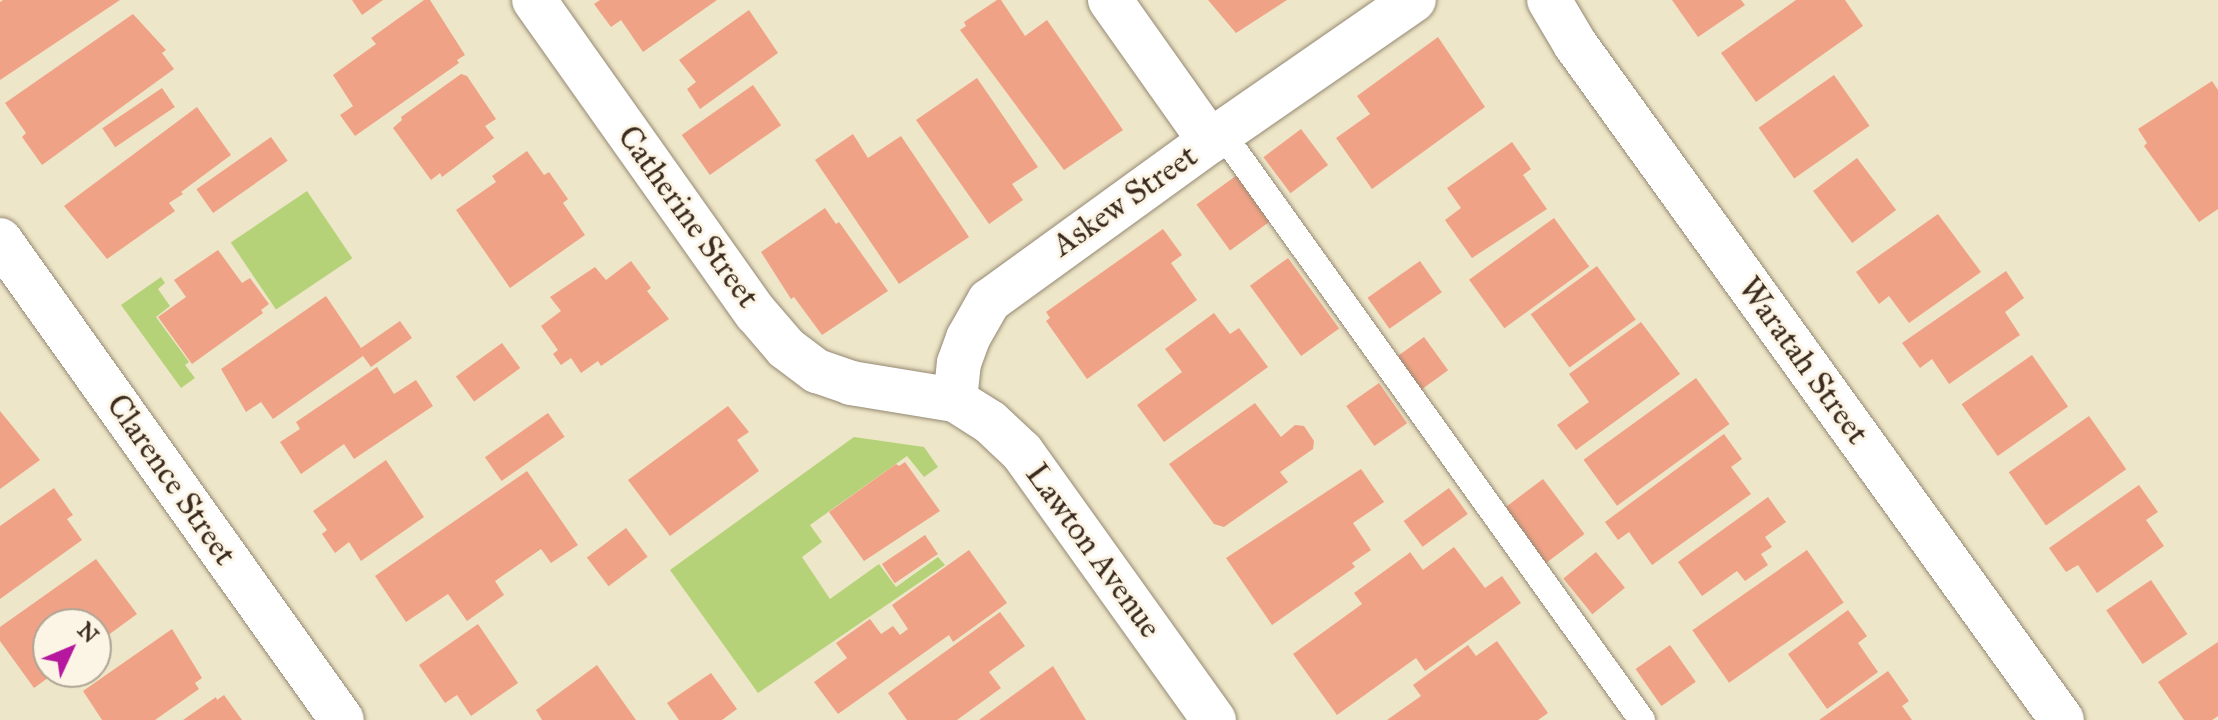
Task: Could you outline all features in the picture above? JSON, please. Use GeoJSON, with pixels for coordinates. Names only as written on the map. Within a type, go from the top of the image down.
{"type":"FeatureCollection","features":[{"type":"Feature","properties":{"kind":"street","name":"Catherine Street"},"geometry":{"type":"LineString","coordinates":[[534,0],[756,313],[786,348],[817,371],[879,387],[955,400]]}},
{"type":"Feature","properties":{"kind":"street"},"geometry":{"type":"LineString","coordinates":[[1110,0],[1216,137]]}},
{"type":"Feature","properties":{"kind":"street","name":"Askew Street"},"geometry":{"type":"LineString","coordinates":[[955,400],[959,363],[968,338],[989,301],[1216,137],[1414,0]]}},
{"type":"Feature","properties":{"kind":"street","name":"Waratah Street"},"geometry":{"type":"LineString","coordinates":[[1549,0],[1575,44],[2062,720]]}},
{"type":"Feature","properties":{"kind":"street","name":"Clarence Street"},"geometry":{"type":"LineString","coordinates":[[0,240],[342,720]]}},
{"type":"Feature","properties":{"kind":"street","name":"Lawton Avenue"},"geometry":{"type":"LineString","coordinates":[[955,400],[990,422],[1022,452],[1214,720]]}},
{"type":"Feature","properties":{"kind":"lane"},"geometry":{"type":"LineString","coordinates":[[1216,137],[1642,720]]}},
{"type":"Feature","properties":{"kind":"green space"},"geometry":{"type":"Polygon","coordinates":[[[307,191],[352,258],[276,310],[231,242],[307,191]]]}},
{"type":"Feature","properties":{"kind":"green space"},"geometry":{"type":"Polygon","coordinates":[[[161,277],[165,283],[158,289],[170,306],[156,317],[189,362],[185,365],[195,378],[181,388],[121,305],[161,277]]]}},
{"type":"Feature","properties":{"kind":"green space"},"geometry":{"type":"Polygon","coordinates":[[[854,437],[924,447],[938,467],[924,477],[907,456],[810,525],[822,542],[802,557],[830,599],[879,564],[896,587],[938,557],[945,565],[758,693],[670,570],[854,437]]]}},
{"type":"Feature","properties":{"kind":"building"},"geometry":{"type":"Polygon","coordinates":[[[120,0],[0,80],[0,2],[120,0]]]}},
{"type":"Feature","properties":{"kind":"building"},"geometry":{"type":"Polygon","coordinates":[[[352,0],[383,0],[362,15],[352,0]]]}},
{"type":"Feature","properties":{"kind":"building"},"geometry":{"type":"Polygon","coordinates":[[[424,0],[430,0],[465,55],[457,60],[459,63],[355,136],[340,115],[353,106],[333,75],[376,44],[371,38],[424,0]]]}},
{"type":"Feature","properties":{"kind":"building"},"geometry":{"type":"Polygon","coordinates":[[[600,0],[717,0],[643,52],[621,20],[611,27],[594,4],[600,0]]]}},
{"type":"Feature","properties":{"kind":"building"},"geometry":{"type":"Polygon","coordinates":[[[1001,0],[1025,36],[1047,20],[1123,130],[1064,170],[960,30],[966,26],[964,22],[1001,0]]]}},
{"type":"Feature","properties":{"kind":"building"},"geometry":{"type":"Polygon","coordinates":[[[1208,0],[1287,0],[1236,33],[1208,0]]]}},
{"type":"Feature","properties":{"kind":"building"},"geometry":{"type":"Polygon","coordinates":[[[1672,0],[1741,0],[1745,5],[1698,37],[1672,0]]]}},
{"type":"Feature","properties":{"kind":"building"},"geometry":{"type":"Polygon","coordinates":[[[1796,0],[1845,0],[1863,26],[1756,102],[1721,53],[1796,0]]]}},
{"type":"Feature","properties":{"kind":"building"},"geometry":{"type":"Polygon","coordinates":[[[749,10],[778,53],[700,109],[687,89],[696,82],[679,60],[749,10]]]}},
{"type":"Feature","properties":{"kind":"building"},"geometry":{"type":"Polygon","coordinates":[[[133,14],[166,50],[162,53],[174,69],[42,165],[22,137],[26,133],[5,103],[133,14]]]}},
{"type":"Feature","properties":{"kind":"building"},"geometry":{"type":"Polygon","coordinates":[[[1438,37],[1485,107],[1372,189],[1336,138],[1370,114],[1357,96],[1438,37]]]}},
{"type":"Feature","properties":{"kind":"building"},"geometry":{"type":"Polygon","coordinates":[[[461,74],[467,76],[496,119],[485,126],[494,138],[442,177],[440,173],[431,180],[393,128],[402,120],[401,117],[461,74]]]}},
{"type":"Feature","properties":{"kind":"building"},"geometry":{"type":"Polygon","coordinates":[[[1834,75],[1870,126],[1794,179],[1759,128],[1834,75]]]}},
{"type":"Feature","properties":{"kind":"building"},"geometry":{"type":"Polygon","coordinates":[[[977,78],[1038,167],[1012,184],[1023,200],[989,224],[916,120],[977,78]]]}},
{"type":"Feature","properties":{"kind":"building"},"geometry":{"type":"Polygon","coordinates":[[[2212,81],[2218,90],[2218,209],[2199,222],[2144,146],[2147,143],[2138,129],[2212,81]]]}},
{"type":"Feature","properties":{"kind":"building"},"geometry":{"type":"Polygon","coordinates":[[[753,85],[781,125],[710,175],[682,135],[753,85]]]}},
{"type":"Feature","properties":{"kind":"building"},"geometry":{"type":"Polygon","coordinates":[[[162,88],[175,107],[115,147],[102,128],[162,88]]]}},
{"type":"Feature","properties":{"kind":"building"},"geometry":{"type":"Polygon","coordinates":[[[197,107],[231,155],[169,203],[175,211],[107,259],[64,206],[197,107]]]}},
{"type":"Feature","properties":{"kind":"building"},"geometry":{"type":"Polygon","coordinates":[[[1301,129],[1328,165],[1291,193],[1263,157],[1301,129]]]}},
{"type":"Feature","properties":{"kind":"building"},"geometry":{"type":"Polygon","coordinates":[[[853,134],[868,158],[901,136],[969,237],[899,284],[815,160],[853,134]]]}},
{"type":"Feature","properties":{"kind":"building"},"geometry":{"type":"Polygon","coordinates":[[[271,137],[288,161],[213,213],[196,189],[271,137]]]}},
{"type":"Feature","properties":{"kind":"building"},"geometry":{"type":"Polygon","coordinates":[[[1512,142],[1531,169],[1523,175],[1547,209],[1472,258],[1445,220],[1461,208],[1447,188],[1512,142]]]}},
{"type":"Feature","properties":{"kind":"building"},"geometry":{"type":"Polygon","coordinates":[[[527,151],[544,175],[549,172],[568,199],[563,203],[585,235],[510,288],[456,210],[496,182],[492,176],[527,151]]]}},
{"type":"Feature","properties":{"kind":"building"},"geometry":{"type":"Polygon","coordinates":[[[1857,158],[1896,210],[1852,243],[1813,191],[1857,158]]]}},
{"type":"Feature","properties":{"kind":"building"},"geometry":{"type":"Polygon","coordinates":[[[1237,175],[1271,221],[1230,251],[1197,204],[1237,175]]]}},
{"type":"Feature","properties":{"kind":"building"},"geometry":{"type":"Polygon","coordinates":[[[825,208],[836,224],[839,222],[888,291],[822,335],[794,297],[791,299],[761,252],[825,208]]]}},
{"type":"Feature","properties":{"kind":"building"},"geometry":{"type":"Polygon","coordinates":[[[1938,214],[1981,272],[1909,323],[1889,296],[1879,304],[1856,272],[1938,214]]]}},
{"type":"Feature","properties":{"kind":"building"},"geometry":{"type":"Polygon","coordinates":[[[1554,218],[1589,267],[1504,328],[1469,280],[1554,218]]]}},
{"type":"Feature","properties":{"kind":"building"},"geometry":{"type":"Polygon","coordinates":[[[1163,229],[1182,255],[1171,263],[1197,300],[1087,379],[1046,321],[1050,318],[1046,312],[1163,229]]]}},
{"type":"Feature","properties":{"kind":"building"},"geometry":{"type":"Polygon","coordinates":[[[218,250],[242,283],[250,278],[269,304],[261,310],[263,313],[192,364],[158,317],[186,297],[174,280],[218,250]]]}},
{"type":"Feature","properties":{"kind":"building"},"geometry":{"type":"Polygon","coordinates":[[[1288,258],[1339,328],[1301,356],[1250,286],[1288,258]]]}},
{"type":"Feature","properties":{"kind":"building"},"geometry":{"type":"Polygon","coordinates":[[[631,261],[651,288],[647,291],[669,319],[601,366],[598,361],[581,373],[571,358],[561,365],[553,354],[558,350],[541,326],[561,311],[550,297],[595,267],[606,280],[631,261]]]}},
{"type":"Feature","properties":{"kind":"building"},"geometry":{"type":"Polygon","coordinates":[[[1420,261],[1442,292],[1389,329],[1368,298],[1420,261]]]}},
{"type":"Feature","properties":{"kind":"building"},"geometry":{"type":"Polygon","coordinates":[[[1597,266],[1636,319],[1569,368],[1531,314],[1597,266]]]}},
{"type":"Feature","properties":{"kind":"building"},"geometry":{"type":"Polygon","coordinates":[[[2006,271],[2024,298],[2005,312],[2020,335],[1949,384],[1932,359],[1920,368],[1902,343],[2006,271]]]}},
{"type":"Feature","properties":{"kind":"building"},"geometry":{"type":"Polygon","coordinates":[[[326,296],[361,348],[400,321],[412,338],[371,367],[363,356],[273,419],[261,402],[246,412],[221,369],[326,296]]]}},
{"type":"Feature","properties":{"kind":"building"},"geometry":{"type":"Polygon","coordinates":[[[1214,313],[1230,334],[1239,328],[1268,367],[1164,442],[1137,405],[1182,372],[1165,349],[1214,313]]]}},
{"type":"Feature","properties":{"kind":"building"},"geometry":{"type":"Polygon","coordinates":[[[1641,322],[1680,374],[1576,450],[1557,425],[1589,402],[1569,374],[1641,322]]]}},
{"type":"Feature","properties":{"kind":"building"},"geometry":{"type":"Polygon","coordinates":[[[1424,337],[1448,370],[1419,391],[1395,358],[1424,337]]]}},
{"type":"Feature","properties":{"kind":"building"},"geometry":{"type":"Polygon","coordinates":[[[502,343],[520,368],[474,402],[456,377],[502,343]]]}},
{"type":"Feature","properties":{"kind":"building"},"geometry":{"type":"Polygon","coordinates":[[[2032,355],[2068,407],[1998,456],[1962,404],[2032,355]]]}},
{"type":"Feature","properties":{"kind":"building"},"geometry":{"type":"Polygon","coordinates":[[[377,367],[394,394],[416,380],[433,406],[354,459],[344,444],[301,474],[280,442],[300,429],[296,422],[377,367]]]}},
{"type":"Feature","properties":{"kind":"building"},"geometry":{"type":"Polygon","coordinates":[[[1696,378],[1730,424],[1617,506],[1584,460],[1696,378]]]}},
{"type":"Feature","properties":{"kind":"building"},"geometry":{"type":"Polygon","coordinates":[[[1379,383],[1407,423],[1374,446],[1346,406],[1379,383]]]}},
{"type":"Feature","properties":{"kind":"building"},"geometry":{"type":"Polygon","coordinates":[[[1255,403],[1281,437],[1295,425],[1304,426],[1314,441],[1313,449],[1280,472],[1288,482],[1224,527],[1214,524],[1169,464],[1255,403]]]}},
{"type":"Feature","properties":{"kind":"building"},"geometry":{"type":"Polygon","coordinates":[[[728,406],[749,432],[737,440],[759,471],[670,536],[628,480],[728,406]]]}},
{"type":"Feature","properties":{"kind":"building"},"geometry":{"type":"Polygon","coordinates":[[[0,411],[40,460],[0,489],[0,411]]]}},
{"type":"Feature","properties":{"kind":"building"},"geometry":{"type":"Polygon","coordinates":[[[548,413],[565,437],[502,481],[485,457],[548,413]]]}},
{"type":"Feature","properties":{"kind":"building"},"geometry":{"type":"Polygon","coordinates":[[[2089,416],[2126,469],[2046,525],[2009,472],[2089,416]]]}},
{"type":"Feature","properties":{"kind":"building"},"geometry":{"type":"Polygon","coordinates":[[[1724,434],[1742,459],[1731,467],[1751,494],[1652,565],[1629,532],[1618,540],[1605,522],[1724,434]]]}},
{"type":"Feature","properties":{"kind":"building"},"geometry":{"type":"Polygon","coordinates":[[[386,460],[424,517],[361,561],[349,542],[335,553],[322,534],[327,530],[313,511],[386,460]]]}},
{"type":"Feature","properties":{"kind":"building"},"geometry":{"type":"Polygon","coordinates":[[[905,462],[940,511],[864,561],[829,512],[896,464],[899,466],[905,462]]]}},
{"type":"Feature","properties":{"kind":"building"},"geometry":{"type":"Polygon","coordinates":[[[1361,469],[1384,502],[1353,523],[1371,550],[1352,563],[1355,567],[1272,625],[1226,558],[1361,469]]]}},
{"type":"Feature","properties":{"kind":"building"},"geometry":{"type":"Polygon","coordinates":[[[527,471],[578,545],[551,563],[541,549],[495,581],[504,595],[467,621],[448,594],[406,622],[375,576],[527,471]]]}},
{"type":"Feature","properties":{"kind":"building"},"geometry":{"type":"Polygon","coordinates":[[[1543,479],[1585,534],[1544,565],[1502,510],[1543,479]]]}},
{"type":"Feature","properties":{"kind":"building"},"geometry":{"type":"Polygon","coordinates":[[[2139,485],[2158,512],[2146,520],[2164,546],[2097,593],[2078,565],[2066,572],[2049,548],[2139,485]]]}},
{"type":"Feature","properties":{"kind":"building"},"geometry":{"type":"Polygon","coordinates":[[[54,488],[73,515],[67,519],[82,540],[0,599],[0,526],[54,488]]]}},
{"type":"Feature","properties":{"kind":"building"},"geometry":{"type":"Polygon","coordinates":[[[1449,488],[1468,514],[1423,547],[1404,521],[1449,488]]]}},
{"type":"Feature","properties":{"kind":"building"},"geometry":{"type":"Polygon","coordinates":[[[1768,497],[1786,522],[1765,537],[1772,547],[1761,554],[1768,565],[1745,581],[1737,571],[1702,596],[1678,562],[1768,497]]]}},
{"type":"Feature","properties":{"kind":"building"},"geometry":{"type":"Polygon","coordinates":[[[626,528],[648,557],[609,586],[587,557],[626,528]]]}},
{"type":"Feature","properties":{"kind":"building"},"geometry":{"type":"Polygon","coordinates":[[[925,535],[938,554],[895,583],[882,564],[925,535]]]}},
{"type":"Feature","properties":{"kind":"building"},"geometry":{"type":"Polygon","coordinates":[[[1454,547],[1485,588],[1502,576],[1521,603],[1425,671],[1416,658],[1337,715],[1293,654],[1362,604],[1354,593],[1410,552],[1423,570],[1454,547]]]}},
{"type":"Feature","properties":{"kind":"building"},"geometry":{"type":"Polygon","coordinates":[[[969,550],[1007,603],[953,642],[949,635],[838,714],[814,682],[847,658],[836,643],[870,619],[881,634],[893,626],[900,635],[908,629],[892,605],[969,550]]]}},
{"type":"Feature","properties":{"kind":"building"},"geometry":{"type":"Polygon","coordinates":[[[1807,550],[1844,602],[1729,683],[1692,630],[1807,550]]]}},
{"type":"Feature","properties":{"kind":"building"},"geometry":{"type":"Polygon","coordinates":[[[1596,552],[1625,588],[1592,614],[1563,578],[1596,552]]]}},
{"type":"Feature","properties":{"kind":"building"},"geometry":{"type":"Polygon","coordinates":[[[96,559],[137,614],[112,632],[112,608],[32,608],[32,685],[0,641],[0,627],[96,559]]]}},
{"type":"Feature","properties":{"kind":"building"},"geometry":{"type":"Polygon","coordinates":[[[2151,580],[2187,634],[2143,664],[2106,610],[2151,580]]]}},
{"type":"Feature","properties":{"kind":"building"},"geometry":{"type":"Polygon","coordinates":[[[1848,610],[1867,636],[1858,643],[1878,672],[1827,709],[1788,654],[1848,610]]]}},
{"type":"Feature","properties":{"kind":"building"},"geometry":{"type":"Polygon","coordinates":[[[1000,612],[1025,646],[989,672],[1001,688],[957,720],[907,720],[888,693],[1000,612]]]}},
{"type":"Feature","properties":{"kind":"building"},"geometry":{"type":"Polygon","coordinates":[[[478,624],[518,683],[471,716],[457,695],[445,703],[419,665],[478,624]]]}},
{"type":"Feature","properties":{"kind":"building"},"geometry":{"type":"Polygon","coordinates":[[[172,629],[202,678],[195,683],[199,689],[155,720],[102,720],[83,691],[87,688],[112,688],[112,671],[172,629]]]}},
{"type":"Feature","properties":{"kind":"building"},"geometry":{"type":"Polygon","coordinates":[[[1497,641],[1548,713],[1538,720],[1387,720],[1421,696],[1413,685],[1468,645],[1476,656],[1497,641]]]}},
{"type":"Feature","properties":{"kind":"building"},"geometry":{"type":"Polygon","coordinates":[[[2218,642],[2218,716],[2212,720],[2184,720],[2158,682],[2218,642]]]}},
{"type":"Feature","properties":{"kind":"building"},"geometry":{"type":"Polygon","coordinates":[[[1670,645],[1696,682],[1661,706],[1636,669],[1670,645]]]}},
{"type":"Feature","properties":{"kind":"building"},"geometry":{"type":"Polygon","coordinates":[[[597,665],[636,720],[542,720],[536,710],[597,665]]]}},
{"type":"Feature","properties":{"kind":"building"},"geometry":{"type":"Polygon","coordinates":[[[1053,666],[1086,720],[979,720],[1053,666]]]}},
{"type":"Feature","properties":{"kind":"building"},"geometry":{"type":"Polygon","coordinates":[[[1888,671],[1909,701],[1902,706],[1912,720],[1819,720],[1888,671]]]}},
{"type":"Feature","properties":{"kind":"building"},"geometry":{"type":"Polygon","coordinates":[[[711,673],[737,709],[722,720],[679,720],[667,703],[711,673]]]}},
{"type":"Feature","properties":{"kind":"building"},"geometry":{"type":"Polygon","coordinates":[[[224,695],[242,720],[183,720],[216,697],[217,700],[224,695]]]}}]}
